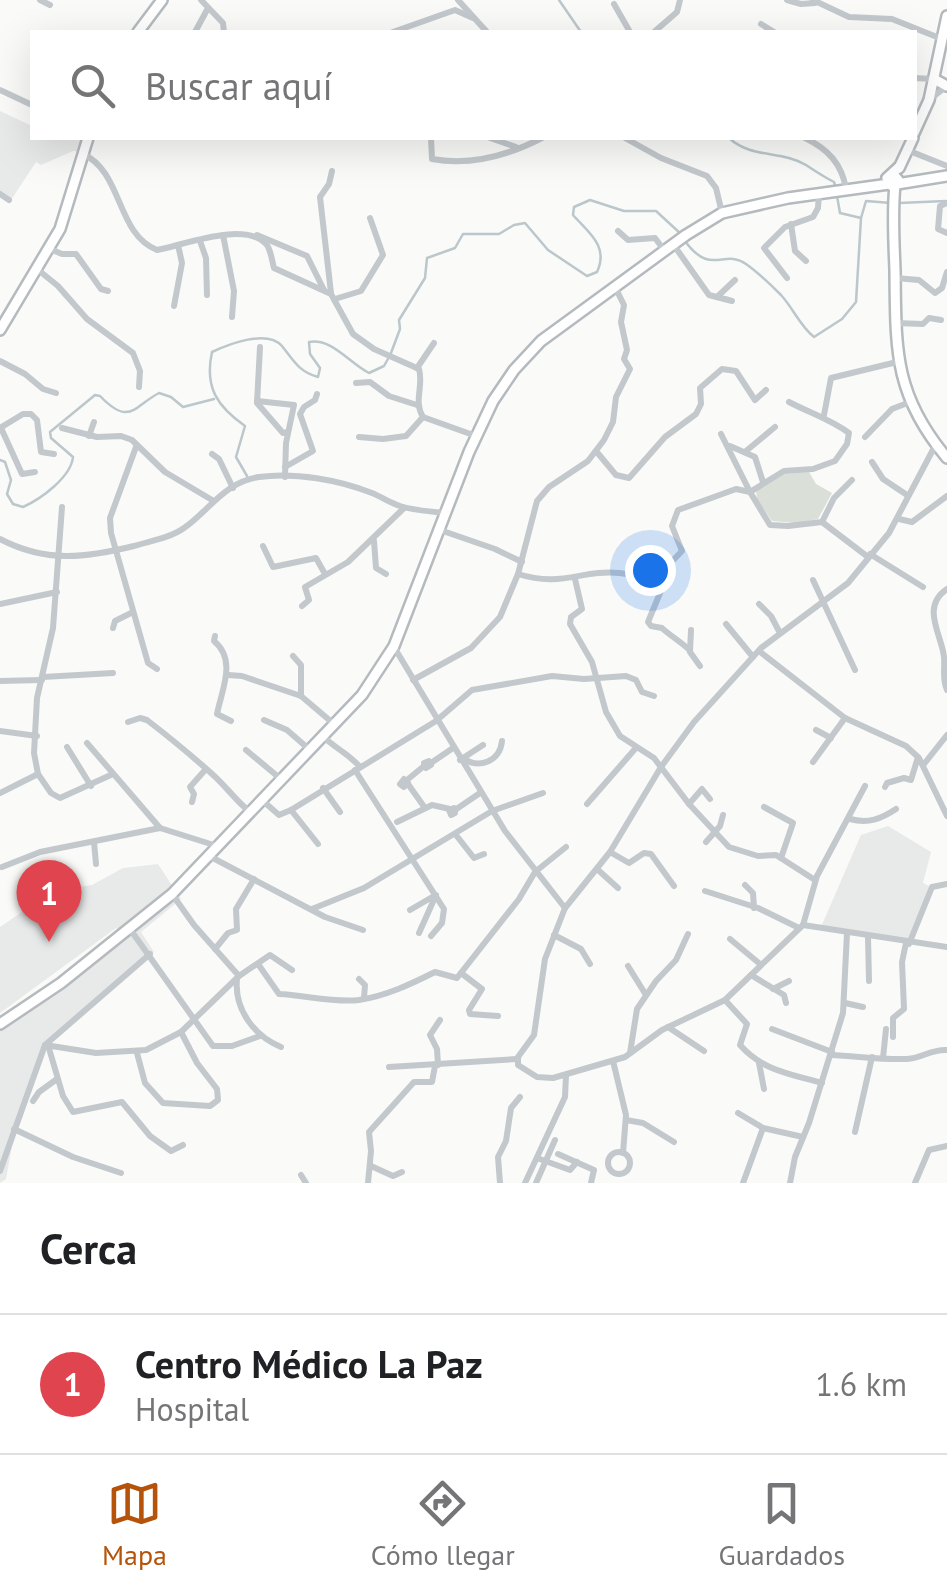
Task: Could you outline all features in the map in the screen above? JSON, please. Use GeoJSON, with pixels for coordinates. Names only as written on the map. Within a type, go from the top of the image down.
{"type":"FeatureCollection","features":[{"type":"Feature","properties":{"kind":"main road"},"geometry":{"type":"LineString","coordinates":[[139,30],[161,1]]}},
{"type":"Feature","properties":{"kind":"main road"},"geometry":{"type":"LineString","coordinates":[[917,122],[934,79],[947,16]]}},
{"type":"Feature","properties":{"kind":"main road"},"geometry":{"type":"LineString","coordinates":[[934,79],[947,86]]}},
{"type":"Feature","properties":{"kind":"main road"},"geometry":{"type":"LineString","coordinates":[[2,322],[50,248],[67,212],[87,140]]}},
{"type":"Feature","properties":{"kind":"main road"},"geometry":{"type":"LineString","coordinates":[[912,140],[894,179],[897,362],[910,402],[947,458]]}},
{"type":"Feature","properties":{"kind":"main road"},"geometry":{"type":"LineString","coordinates":[[0,1024],[61,983],[172,894],[371,683],[394,646],[476,436],[504,384],[527,355],[614,286],[722,212],[945,171]]}},
{"type":"Feature","properties":{"kind":"street"},"geometry":{"type":"LineString","coordinates":[[40,0],[50,5]]}},
{"type":"Feature","properties":{"kind":"street"},"geometry":{"type":"LineString","coordinates":[[200,0],[223,23],[224,30]]}},
{"type":"Feature","properties":{"kind":"street"},"geometry":{"type":"LineString","coordinates":[[656,30],[677,12],[680,0]]}},
{"type":"Feature","properties":{"kind":"street"},"geometry":{"type":"LineString","coordinates":[[787,0],[801,4],[815,1],[858,19],[892,18],[942,39]]}},
{"type":"Feature","properties":{"kind":"street"},"geometry":{"type":"LineString","coordinates":[[461,1],[485,30]]}},
{"type":"Feature","properties":{"kind":"street"},"geometry":{"type":"LineString","coordinates":[[614,4],[629,30]]}},
{"type":"Feature","properties":{"kind":"street"},"geometry":{"type":"LineString","coordinates":[[195,30],[208,8]]}},
{"type":"Feature","properties":{"kind":"street"},"geometry":{"type":"LineString","coordinates":[[399,30],[455,10],[473,18]]}},
{"type":"Feature","properties":{"kind":"street"},"geometry":{"type":"LineString","coordinates":[[761,24],[771,30]]}},
{"type":"Feature","properties":{"kind":"street"},"geometry":{"type":"LineString","coordinates":[[917,78],[934,79]]}},
{"type":"Feature","properties":{"kind":"street"},"geometry":{"type":"LineString","coordinates":[[928,100],[947,86]]}},
{"type":"Feature","properties":{"kind":"street"},"geometry":{"type":"LineString","coordinates":[[2,95],[30,104]]}},
{"type":"Feature","properties":{"kind":"street"},"geometry":{"type":"LineString","coordinates":[[431,140],[430,156],[435,160],[494,157],[536,140]]}},
{"type":"Feature","properties":{"kind":"street"},"geometry":{"type":"LineString","coordinates":[[496,140],[516,147]]}},
{"type":"Feature","properties":{"kind":"street"},"geometry":{"type":"LineString","coordinates":[[629,140],[707,176],[716,188],[722,212]]}},
{"type":"Feature","properties":{"kind":"street"},"geometry":{"type":"LineString","coordinates":[[808,140],[834,159],[844,176],[840,190]]}},
{"type":"Feature","properties":{"kind":"street"},"geometry":{"type":"LineString","coordinates":[[907,150],[945,171]]}},
{"type":"Feature","properties":{"kind":"street"},"geometry":{"type":"LineString","coordinates":[[83,154],[102,164],[133,228],[154,250],[223,235],[251,234],[307,256],[352,334],[374,350],[417,368],[421,376],[417,405],[422,417],[476,436]]}},
{"type":"Feature","properties":{"kind":"street"},"geometry":{"type":"LineString","coordinates":[[330,295],[320,197],[332,172]]}},
{"type":"Feature","properties":{"kind":"street"},"geometry":{"type":"LineString","coordinates":[[787,278],[764,248],[791,224],[816,214],[819,193]]}},
{"type":"Feature","properties":{"kind":"street"},"geometry":{"type":"LineString","coordinates":[[0,194],[9,200]]}},
{"type":"Feature","properties":{"kind":"street"},"geometry":{"type":"LineString","coordinates":[[947,204],[940,206],[938,222],[939,230],[947,232]]}},
{"type":"Feature","properties":{"kind":"street"},"geometry":{"type":"LineString","coordinates":[[251,234],[268,246],[274,268],[330,295],[360,291],[383,255],[370,218]]}},
{"type":"Feature","properties":{"kind":"street"},"geometry":{"type":"LineString","coordinates":[[791,224],[796,251],[806,261]]}},
{"type":"Feature","properties":{"kind":"street"},"geometry":{"type":"LineString","coordinates":[[618,232],[628,240],[655,238],[676,242],[709,296],[721,298],[734,280]]}},
{"type":"Feature","properties":{"kind":"street"},"geometry":{"type":"LineString","coordinates":[[223,235],[234,291],[232,317]]}},
{"type":"Feature","properties":{"kind":"street"},"geometry":{"type":"LineString","coordinates":[[199,240],[206,258],[207,295]]}},
{"type":"Feature","properties":{"kind":"street"},"geometry":{"type":"LineString","coordinates":[[174,306],[182,263],[178,246]]}},
{"type":"Feature","properties":{"kind":"street"},"geometry":{"type":"LineString","coordinates":[[50,248],[62,254],[76,254],[98,286],[108,291]]}},
{"type":"Feature","properties":{"kind":"street"},"geometry":{"type":"LineString","coordinates":[[37,269],[87,319],[133,353],[140,371],[139,387]]}},
{"type":"Feature","properties":{"kind":"street"},"geometry":{"type":"LineString","coordinates":[[895,278],[919,280],[934,293],[942,288],[947,272]]}},
{"type":"Feature","properties":{"kind":"street"},"geometry":{"type":"LineString","coordinates":[[413,680],[472,648],[504,610],[522,562],[537,501],[549,487],[588,462],[612,422],[616,397],[630,369],[624,359],[627,350],[620,322],[624,304],[614,286]]}},
{"type":"Feature","properties":{"kind":"street"},"geometry":{"type":"LineString","coordinates":[[894,323],[941,320]]}},
{"type":"Feature","properties":{"kind":"street"},"geometry":{"type":"LineString","coordinates":[[417,368],[434,342]]}},
{"type":"Feature","properties":{"kind":"street"},"geometry":{"type":"LineString","coordinates":[[260,347],[257,400],[264,414],[283,433],[290,431]]}},
{"type":"Feature","properties":{"kind":"street"},"geometry":{"type":"LineString","coordinates":[[0,362],[56,393]]}},
{"type":"Feature","properties":{"kind":"street"},"geometry":{"type":"LineString","coordinates":[[824,415],[832,377],[897,362]]}},
{"type":"Feature","properties":{"kind":"street"},"geometry":{"type":"LineString","coordinates":[[596,452],[616,476],[629,478],[665,437],[696,414],[701,404],[700,388],[722,369],[736,370],[755,400],[766,390]]}},
{"type":"Feature","properties":{"kind":"street"},"geometry":{"type":"LineString","coordinates":[[356,383],[370,382],[388,396],[417,405]]}},
{"type":"Feature","properties":{"kind":"street"},"geometry":{"type":"LineString","coordinates":[[285,472],[313,451],[300,414],[317,394]]}},
{"type":"Feature","properties":{"kind":"street"},"geometry":{"type":"LineString","coordinates":[[257,400],[293,404],[285,472]]}},
{"type":"Feature","properties":{"kind":"street"},"geometry":{"type":"LineString","coordinates":[[518,574],[543,580],[618,573],[639,578],[664,572],[682,551],[672,531],[672,520],[678,510],[736,490],[750,492],[788,470],[813,470],[835,461],[847,444],[849,433],[824,415],[789,402]]}},
{"type":"Feature","properties":{"kind":"street"},"geometry":{"type":"LineString","coordinates":[[865,437],[892,409],[910,402]]}},
{"type":"Feature","properties":{"kind":"street"},"geometry":{"type":"LineString","coordinates":[[35,472],[22,474],[1,428],[24,414],[32,414],[41,452],[54,454]]}},
{"type":"Feature","properties":{"kind":"street"},"geometry":{"type":"LineString","coordinates":[[358,437],[406,436],[422,417]]}},
{"type":"Feature","properties":{"kind":"street"},"geometry":{"type":"LineString","coordinates":[[89,436],[94,422]]}},
{"type":"Feature","properties":{"kind":"street"},"geometry":{"type":"LineString","coordinates":[[746,451],[775,427]]}},
{"type":"Feature","properties":{"kind":"street"},"geometry":{"type":"LineString","coordinates":[[62,428],[89,436],[121,436],[137,444],[165,472],[213,500]]}},
{"type":"Feature","properties":{"kind":"street"},"geometry":{"type":"LineString","coordinates":[[721,434],[770,524],[822,522],[869,556],[923,587]]}},
{"type":"Feature","properties":{"kind":"street"},"geometry":{"type":"LineString","coordinates":[[865,786],[815,880],[801,926],[725,1000],[668,1027],[630,1054],[566,1076],[536,1077],[518,1065],[517,1059],[534,1035],[540,981],[564,908],[610,852],[661,767],[694,722],[780,632],[848,583],[899,518],[907,495],[936,444]]}},
{"type":"Feature","properties":{"kind":"street"},"geometry":{"type":"LineString","coordinates":[[729,446],[746,451],[758,461],[763,482]]}},
{"type":"Feature","properties":{"kind":"street"},"geometry":{"type":"LineString","coordinates":[[136,447],[110,518],[114,550],[148,662],[157,669]]}},
{"type":"Feature","properties":{"kind":"street"},"geometry":{"type":"LineString","coordinates":[[212,454],[219,459],[232,488]]}},
{"type":"Feature","properties":{"kind":"street"},"geometry":{"type":"LineString","coordinates":[[872,462],[884,479],[907,495]]}},
{"type":"Feature","properties":{"kind":"street"},"geometry":{"type":"LineString","coordinates":[[0,550],[2,540],[39,555],[60,558],[114,550],[177,532],[232,488],[256,477],[285,472],[341,484],[405,508],[446,513]]}},
{"type":"Feature","properties":{"kind":"street"},"geometry":{"type":"LineString","coordinates":[[822,522],[834,498],[852,480]]}},
{"type":"Feature","properties":{"kind":"street"},"geometry":{"type":"LineString","coordinates":[[899,518],[912,522],[947,496]]}},
{"type":"Feature","properties":{"kind":"street"},"geometry":{"type":"LineString","coordinates":[[62,507],[57,592],[51,645],[38,698],[34,758],[38,774],[58,797],[113,774]]}},
{"type":"Feature","properties":{"kind":"street"},"geometry":{"type":"LineString","coordinates":[[302,606],[310,600],[305,587],[345,564],[405,508]]}},
{"type":"Feature","properties":{"kind":"street"},"geometry":{"type":"LineString","coordinates":[[440,530],[522,562]]}},
{"type":"Feature","properties":{"kind":"street"},"geometry":{"type":"LineString","coordinates":[[374,540],[376,568],[386,574]]}},
{"type":"Feature","properties":{"kind":"street"},"geometry":{"type":"LineString","coordinates":[[263,546],[273,567],[316,558],[324,574]]}},
{"type":"Feature","properties":{"kind":"street"},"geometry":{"type":"LineString","coordinates":[[664,572],[665,582],[648,622],[687,646],[700,666]]}},
{"type":"Feature","properties":{"kind":"street"},"geometry":{"type":"LineString","coordinates":[[575,579],[582,609],[571,617],[570,624],[592,662],[614,730],[661,767],[729,846],[758,856],[767,853],[781,858],[815,880]]}},
{"type":"Feature","properties":{"kind":"street"},"geometry":{"type":"LineString","coordinates":[[812,580],[855,670]]}},
{"type":"Feature","properties":{"kind":"street"},"geometry":{"type":"LineString","coordinates":[[947,589],[939,597],[933,617],[944,651],[943,680],[947,690]]}},
{"type":"Feature","properties":{"kind":"street"},"geometry":{"type":"LineString","coordinates":[[0,604],[57,592]]}},
{"type":"Feature","properties":{"kind":"street"},"geometry":{"type":"LineString","coordinates":[[759,604],[780,632]]}},
{"type":"Feature","properties":{"kind":"street"},"geometry":{"type":"LineString","coordinates":[[113,628],[115,621],[133,612]]}},
{"type":"Feature","properties":{"kind":"street"},"geometry":{"type":"LineString","coordinates":[[726,624],[756,654],[845,718],[906,746],[918,756],[947,816]]}},
{"type":"Feature","properties":{"kind":"street"},"geometry":{"type":"LineString","coordinates":[[934,627],[947,629]]}},
{"type":"Feature","properties":{"kind":"street"},"geometry":{"type":"LineString","coordinates":[[690,651],[691,630]]}},
{"type":"Feature","properties":{"kind":"street"},"geometry":{"type":"LineString","coordinates":[[215,636],[228,675],[216,714],[231,721]]}},
{"type":"Feature","properties":{"kind":"street"},"geometry":{"type":"LineString","coordinates":[[394,646],[492,811],[564,908]]}},
{"type":"Feature","properties":{"kind":"street"},"geometry":{"type":"LineString","coordinates":[[294,656],[302,668],[302,696]]}},
{"type":"Feature","properties":{"kind":"street"},"geometry":{"type":"LineString","coordinates":[[0,681],[113,673]]}},
{"type":"Feature","properties":{"kind":"street"},"geometry":{"type":"LineString","coordinates":[[228,675],[302,696],[334,724]]}},
{"type":"Feature","properties":{"kind":"street"},"geometry":{"type":"LineString","coordinates":[[263,801],[279,815],[291,810],[436,721],[468,693],[492,684],[552,676],[630,677],[639,682],[645,694],[654,696]]}},
{"type":"Feature","properties":{"kind":"street"},"geometry":{"type":"LineString","coordinates":[[813,762],[845,718]]}},
{"type":"Feature","properties":{"kind":"street"},"geometry":{"type":"LineString","coordinates":[[128,722],[147,720],[224,785],[227,793],[251,814]]}},
{"type":"Feature","properties":{"kind":"street"},"geometry":{"type":"LineString","coordinates":[[264,720],[290,732],[310,750]]}},
{"type":"Feature","properties":{"kind":"street"},"geometry":{"type":"LineString","coordinates":[[816,730],[832,738]]}},
{"type":"Feature","properties":{"kind":"street"},"geometry":{"type":"LineString","coordinates":[[0,732],[37,736]]}},
{"type":"Feature","properties":{"kind":"street"},"geometry":{"type":"LineString","coordinates":[[924,764],[947,735]]}},
{"type":"Feature","properties":{"kind":"street"},"geometry":{"type":"LineString","coordinates":[[324,736],[333,746],[343,748],[436,895],[444,916],[432,936]]}},
{"type":"Feature","properties":{"kind":"street"},"geometry":{"type":"LineString","coordinates":[[461,759],[484,764],[497,755],[502,740]]}},
{"type":"Feature","properties":{"kind":"street"},"geometry":{"type":"LineString","coordinates":[[87,744],[160,828]]}},
{"type":"Feature","properties":{"kind":"street"},"geometry":{"type":"LineString","coordinates":[[461,759],[483,745]]}},
{"type":"Feature","properties":{"kind":"street"},"geometry":{"type":"LineString","coordinates":[[67,747],[91,786]]}},
{"type":"Feature","properties":{"kind":"street"},"geometry":{"type":"LineString","coordinates":[[425,808],[407,782],[453,748]]}},
{"type":"Feature","properties":{"kind":"street"},"geometry":{"type":"LineString","coordinates":[[587,804],[636,749]]}},
{"type":"Feature","properties":{"kind":"street"},"geometry":{"type":"LineString","coordinates":[[246,750],[282,780]]}},
{"type":"Feature","properties":{"kind":"street"},"geometry":{"type":"LineString","coordinates":[[885,788],[886,784],[904,778],[911,780],[918,756]]}},
{"type":"Feature","properties":{"kind":"street"},"geometry":{"type":"LineString","coordinates":[[192,802],[194,794],[190,788],[206,769]]}},
{"type":"Feature","properties":{"kind":"street"},"geometry":{"type":"LineString","coordinates":[[0,793],[38,774]]}},
{"type":"Feature","properties":{"kind":"street"},"geometry":{"type":"LineString","coordinates":[[324,788],[340,812]]}},
{"type":"Feature","properties":{"kind":"street"},"geometry":{"type":"LineString","coordinates":[[689,804],[703,789],[710,799]]}},
{"type":"Feature","properties":{"kind":"street"},"geometry":{"type":"LineString","coordinates":[[396,822],[436,804],[453,809],[480,792]]}},
{"type":"Feature","properties":{"kind":"street"},"geometry":{"type":"LineString","coordinates":[[312,910],[364,888],[492,811],[543,792]]}},
{"type":"Feature","properties":{"kind":"street"},"geometry":{"type":"LineString","coordinates":[[764,807],[793,823],[781,858]]}},
{"type":"Feature","properties":{"kind":"street"},"geometry":{"type":"LineString","coordinates":[[850,818],[881,818],[896,809]]}},
{"type":"Feature","properties":{"kind":"street"},"geometry":{"type":"LineString","coordinates":[[291,810],[318,844]]}},
{"type":"Feature","properties":{"kind":"street"},"geometry":{"type":"LineString","coordinates":[[706,842],[723,815]]}},
{"type":"Feature","properties":{"kind":"street"},"geometry":{"type":"LineString","coordinates":[[2,867],[40,852],[160,828],[218,846]]}},
{"type":"Feature","properties":{"kind":"street"},"geometry":{"type":"LineString","coordinates":[[456,834],[474,858],[484,854]]}},
{"type":"Feature","properties":{"kind":"street"},"geometry":{"type":"LineString","coordinates":[[94,842],[96,864]]}},
{"type":"Feature","properties":{"kind":"street"},"geometry":{"type":"LineString","coordinates":[[258,964],[279,994],[364,999],[408,987],[435,972],[455,978],[520,899],[535,872],[566,847]]}},
{"type":"Feature","properties":{"kind":"street"},"geometry":{"type":"LineString","coordinates":[[610,852],[629,863],[641,854],[651,854],[674,886]]}},
{"type":"Feature","properties":{"kind":"street"},"geometry":{"type":"LineString","coordinates":[[208,856],[312,910],[364,930]]}},
{"type":"Feature","properties":{"kind":"street"},"geometry":{"type":"LineString","coordinates":[[596,869],[618,888]]}},
{"type":"Feature","properties":{"kind":"street"},"geometry":{"type":"LineString","coordinates":[[216,949],[228,933],[236,930],[236,910],[254,878]]}},
{"type":"Feature","properties":{"kind":"street"},"geometry":{"type":"LineString","coordinates":[[883,1058],[893,1018],[904,1009],[902,962],[907,944],[932,886],[947,884]]}},
{"type":"Feature","properties":{"kind":"street"},"geometry":{"type":"LineString","coordinates":[[744,885],[753,892],[754,908]]}},
{"type":"Feature","properties":{"kind":"street"},"geometry":{"type":"LineString","coordinates":[[706,891],[801,926],[947,948]]}},
{"type":"Feature","properties":{"kind":"street"},"geometry":{"type":"LineString","coordinates":[[172,894],[238,977],[240,1004],[260,1036],[281,1046]]}},
{"type":"Feature","properties":{"kind":"street"},"geometry":{"type":"LineString","coordinates":[[410,910],[436,895]]}},
{"type":"Feature","properties":{"kind":"street"},"geometry":{"type":"LineString","coordinates":[[419,932],[436,895]]}},
{"type":"Feature","properties":{"kind":"street"},"geometry":{"type":"LineString","coordinates":[[130,929],[214,1046],[232,1046],[260,1036]]}},
{"type":"Feature","properties":{"kind":"street"},"geometry":{"type":"LineString","coordinates":[[630,1054],[634,1015],[676,960],[688,934]]}},
{"type":"Feature","properties":{"kind":"street"},"geometry":{"type":"LineString","coordinates":[[790,1183],[794,1157],[832,1053],[845,1003],[847,934]]}},
{"type":"Feature","properties":{"kind":"street"},"geometry":{"type":"LineString","coordinates":[[554,935],[580,949],[590,964]]}},
{"type":"Feature","properties":{"kind":"street"},"geometry":{"type":"LineString","coordinates":[[868,936],[869,981]]}},
{"type":"Feature","properties":{"kind":"street"},"geometry":{"type":"LineString","coordinates":[[730,939],[760,964]]}},
{"type":"Feature","properties":{"kind":"street"},"geometry":{"type":"LineString","coordinates":[[0,1170],[46,1045],[150,954]]}},
{"type":"Feature","properties":{"kind":"street"},"geometry":{"type":"LineString","coordinates":[[46,1045],[96,1053],[137,1053],[182,1032],[238,977],[272,954],[292,970]]}},
{"type":"Feature","properties":{"kind":"street"},"geometry":{"type":"LineString","coordinates":[[628,966],[646,995]]}},
{"type":"Feature","properties":{"kind":"street"},"geometry":{"type":"LineString","coordinates":[[461,974],[482,989],[470,1014],[498,1016]]}},
{"type":"Feature","properties":{"kind":"street"},"geometry":{"type":"LineString","coordinates":[[751,975],[786,997],[786,1004]]}},
{"type":"Feature","properties":{"kind":"street"},"geometry":{"type":"LineString","coordinates":[[359,979],[365,985],[364,999]]}},
{"type":"Feature","properties":{"kind":"street"},"geometry":{"type":"LineString","coordinates":[[772,990],[789,981]]}},
{"type":"Feature","properties":{"kind":"street"},"geometry":{"type":"LineString","coordinates":[[725,1000],[746,1024],[740,1046],[761,1066],[822,1083]]}},
{"type":"Feature","properties":{"kind":"street"},"geometry":{"type":"LineString","coordinates":[[845,1003],[863,1007]]}},
{"type":"Feature","properties":{"kind":"street"},"geometry":{"type":"LineString","coordinates":[[368,1183],[368,1135],[414,1082],[431,1082],[437,1066],[430,1035],[440,1020]]}},
{"type":"Feature","properties":{"kind":"street"},"geometry":{"type":"LineString","coordinates":[[668,1027],[704,1050]]}},
{"type":"Feature","properties":{"kind":"street"},"geometry":{"type":"LineString","coordinates":[[772,1029],[832,1053],[872,1058],[905,1059],[922,1057],[932,1050],[947,1050]]}},
{"type":"Feature","properties":{"kind":"street"},"geometry":{"type":"LineString","coordinates":[[137,1053],[145,1084],[163,1103],[210,1106],[218,1100],[217,1089],[197,1063],[182,1032]]}},
{"type":"Feature","properties":{"kind":"street"},"geometry":{"type":"LineString","coordinates":[[888,1034],[904,1038]]}},
{"type":"Feature","properties":{"kind":"street"},"geometry":{"type":"LineString","coordinates":[[46,1045],[56,1079],[73,1112],[122,1102],[160,1145],[171,1151],[183,1145]]}},
{"type":"Feature","properties":{"kind":"street"},"geometry":{"type":"LineString","coordinates":[[855,1132],[872,1058]]}},
{"type":"Feature","properties":{"kind":"street"},"geometry":{"type":"LineString","coordinates":[[390,1066],[517,1059]]}},
{"type":"Feature","properties":{"kind":"street"},"geometry":{"type":"LineString","coordinates":[[610,1062],[624,1100],[626,1120],[621,1152]]}},
{"type":"Feature","properties":{"kind":"street"},"geometry":{"type":"LineString","coordinates":[[610,1062],[620,1101],[621,1152]]}},
{"type":"Feature","properties":{"kind":"street"},"geometry":{"type":"LineString","coordinates":[[761,1066],[764,1089]]}},
{"type":"Feature","properties":{"kind":"street"},"geometry":{"type":"LineString","coordinates":[[32,1076],[39,1092]]}},
{"type":"Feature","properties":{"kind":"street"},"geometry":{"type":"LineString","coordinates":[[525,1183],[564,1097],[566,1076]]}},
{"type":"Feature","properties":{"kind":"street"},"geometry":{"type":"LineString","coordinates":[[34,1101],[56,1079]]}},
{"type":"Feature","properties":{"kind":"street"},"geometry":{"type":"LineString","coordinates":[[500,1183],[496,1162],[506,1140],[511,1108],[520,1097]]}},
{"type":"Feature","properties":{"kind":"street"},"geometry":{"type":"LineString","coordinates":[[738,1113],[763,1128],[804,1136]]}},
{"type":"Feature","properties":{"kind":"street"},"geometry":{"type":"LineString","coordinates":[[626,1120],[643,1123],[674,1142]]}},
{"type":"Feature","properties":{"kind":"street"},"geometry":{"type":"LineString","coordinates":[[744,1183],[763,1128]]}},
{"type":"Feature","properties":{"kind":"street"},"geometry":{"type":"LineString","coordinates":[[14,1130],[121,1173]]}},
{"type":"Feature","properties":{"kind":"street"},"geometry":{"type":"LineString","coordinates":[[536,1183],[555,1140]]}},
{"type":"Feature","properties":{"kind":"street"},"geometry":{"type":"LineString","coordinates":[[915,1183],[929,1150],[947,1146]]}},
{"type":"Feature","properties":{"kind":"street"},"geometry":{"type":"LineString","coordinates":[[621,1152],[629,1165],[614,1177],[608,1159],[621,1152]]}},
{"type":"Feature","properties":{"kind":"street"},"geometry":{"type":"LineString","coordinates":[[558,1154],[595,1172],[591,1183]]}},
{"type":"Feature","properties":{"kind":"street"},"geometry":{"type":"LineString","coordinates":[[537,1158],[570,1170],[577,1162]]}},
{"type":"Feature","properties":{"kind":"street"},"geometry":{"type":"LineString","coordinates":[[370,1166],[393,1176],[402,1172]]}},
{"type":"Feature","properties":{"kind":"street"},"geometry":{"type":"LineString","coordinates":[[301,1174],[306,1183]]}},
{"type":"Feature","properties":{"kind":"shaded area"},"geometry":{"type":"Polygon","coordinates":[[[0,111],[30,125],[30,140],[85,140],[81,152],[73,151],[41,165],[36,162],[11,200],[0,193],[0,111]]]}},
{"type":"Feature","properties":{"kind":"shaded area"},"geometry":{"type":"Polygon","coordinates":[[[809,472],[816,484],[832,493],[818,519],[796,523],[772,521],[757,499],[756,490],[785,474],[809,472]]]}},
{"type":"Feature","properties":{"kind":"shaded area"},"geometry":{"type":"Polygon","coordinates":[[[888,826],[931,852],[923,883],[929,886],[909,943],[821,927],[861,835],[888,826]]]}},
{"type":"Feature","properties":{"kind":"shaded area"},"geometry":{"type":"Polygon","coordinates":[[[158,864],[181,899],[141,932],[154,952],[45,1049],[16,1124],[6,1179],[0,1183],[0,1030],[127,939],[116,928],[0,1013],[0,927],[53,891],[92,885],[123,868],[158,864]]]}},
{"type":"Feature","properties":{"kind":"waterway"},"geometry":{"type":"LineString","coordinates":[[559,0],[580,30]]}},
{"type":"Feature","properties":{"kind":"waterway"},"geometry":{"type":"LineString","coordinates":[[732,140],[747,149],[796,160],[834,182],[836,188]]}},
{"type":"Feature","properties":{"kind":"waterway"},"geometry":{"type":"LineString","coordinates":[[837,196],[840,213],[861,218],[866,201],[891,203]]}},
{"type":"Feature","properties":{"kind":"waterway"},"geometry":{"type":"LineString","coordinates":[[391,353],[400,329],[399,320],[425,278],[427,258],[455,248],[463,234],[499,234],[525,223],[548,250],[587,276],[597,272],[601,255],[596,241],[573,215],[574,207],[590,200],[624,211],[656,211],[681,234]]}},
{"type":"Feature","properties":{"kind":"waterway"},"geometry":{"type":"LineString","coordinates":[[899,203],[946,201]]}},
{"type":"Feature","properties":{"kind":"waterway"},"geometry":{"type":"LineString","coordinates":[[685,241],[702,258],[738,260],[750,267],[781,295],[814,337],[842,319],[856,302],[861,218]]}},
{"type":"Feature","properties":{"kind":"waterway"},"geometry":{"type":"LineString","coordinates":[[247,476],[236,457],[245,426],[215,395],[210,376],[212,352],[248,340],[267,339],[282,346],[301,369],[318,377],[320,368],[310,354],[309,342],[333,347],[369,373],[384,366],[389,357]]}},
{"type":"Feature","properties":{"kind":"waterway"},"geometry":{"type":"LineString","coordinates":[[0,460],[5,462],[11,480],[7,494],[13,504],[23,507],[46,493],[67,472],[73,457],[51,438],[50,432],[95,395],[125,412],[159,393],[183,407],[214,399]]}},
{"type":"Feature","properties":{"kind":"place","name":"Centro Médico La Paz"},"geometry":{"type":"Point","coordinates":[49,942]}}]}
